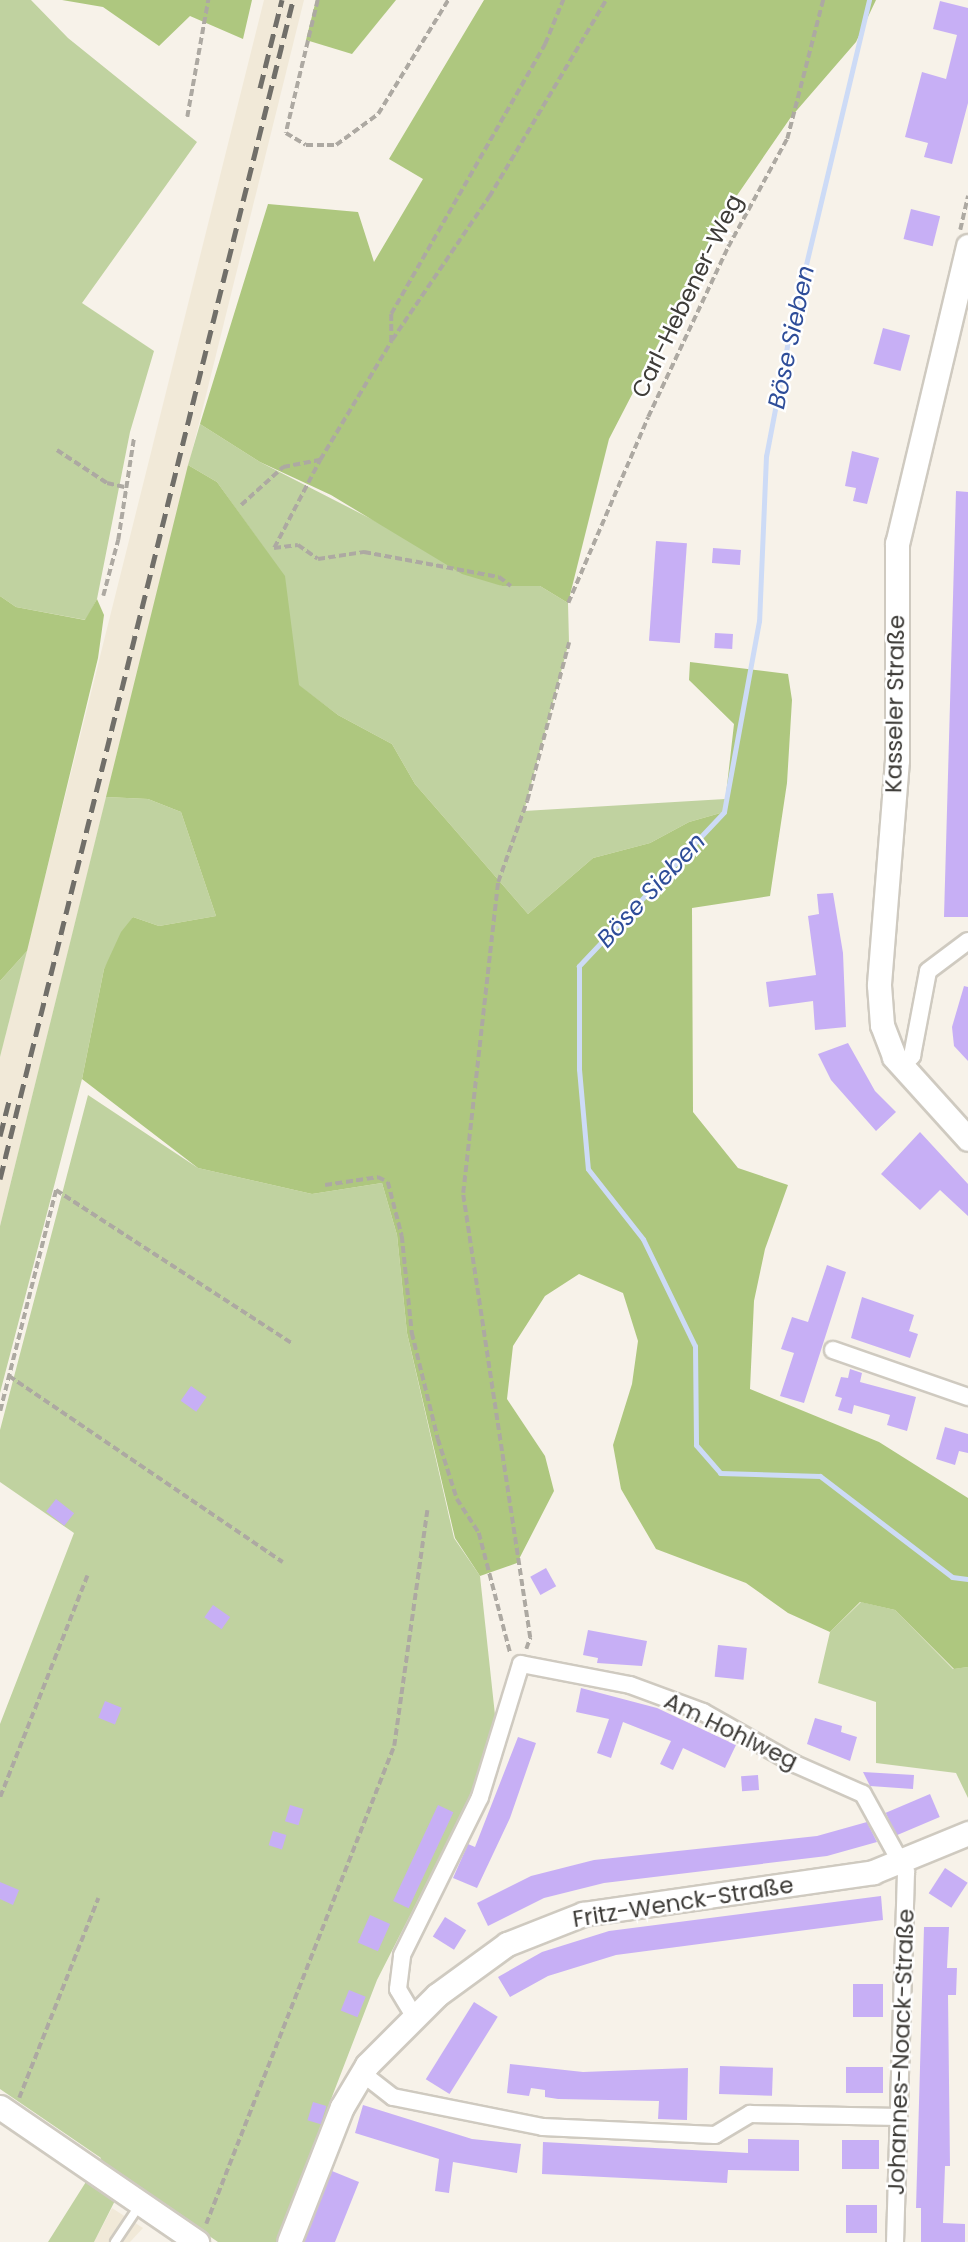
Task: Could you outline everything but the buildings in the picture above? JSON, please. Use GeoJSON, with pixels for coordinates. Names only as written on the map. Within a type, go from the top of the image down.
{"type":"FeatureCollection","features":[{"type":"Feature","properties":{"kind":"main road","name":"Kasseler Straße"},"geometry":{"type":"LineString","coordinates":[[968,246],[898,543],[897,760],[879,985],[885,1036],[901,1067],[968,1139]]}},
{"type":"Feature","properties":{"kind":"main road","name":"Fritz-Wenck-Straße"},"geometry":{"type":"LineString","coordinates":[[289,2242],[342,2107],[362,2073],[414,2016],[465,1971],[506,1944],[561,1920],[610,1908],[848,1877],[901,1863],[968,1833]]}},
{"type":"Feature","properties":{"kind":"main road"},"geometry":{"type":"LineString","coordinates":[[6,2111],[141,2203],[200,2237]]}},
{"type":"Feature","properties":{"kind":"street"},"geometry":{"type":"LineString","coordinates":[[901,1067],[912,1056],[928,971],[968,941]]}},
{"type":"Feature","properties":{"kind":"street"},"geometry":{"type":"LineString","coordinates":[[832,1350],[968,1397]]}},
{"type":"Feature","properties":{"kind":"street"},"geometry":{"type":"LineString","coordinates":[[414,2016],[398,1989],[402,1955],[480,1797],[521,1664]]}},
{"type":"Feature","properties":{"kind":"street","name":"Am Hohlweg"},"geometry":{"type":"LineString","coordinates":[[521,1664],[630,1685],[691,1708],[863,1794],[901,1863]]}},
{"type":"Feature","properties":{"kind":"street","name":"Johannes-Noack-Straße"},"geometry":{"type":"LineString","coordinates":[[895,2242],[906,1872],[901,1863]]}},
{"type":"Feature","properties":{"kind":"street"},"geometry":{"type":"LineString","coordinates":[[362,2073],[395,2098],[542,2127],[715,2135],[750,2114],[899,2118]]}},
{"type":"Feature","properties":{"kind":"lane"},"geometry":{"type":"LineString","coordinates":[[115,2242],[141,2203]]}},
{"type":"Feature","properties":{"kind":"path"},"geometry":{"type":"LineString","coordinates":[[187,117],[208,0]]}},
{"type":"Feature","properties":{"kind":"path"},"geometry":{"type":"LineString","coordinates":[[318,0],[286,133],[306,145],[336,145],[378,114],[448,0]]}},
{"type":"Feature","properties":{"kind":"path"},"geometry":{"type":"LineString","coordinates":[[391,342],[391,314],[545,44],[562,0]]}},
{"type":"Feature","properties":{"kind":"path"},"geometry":{"type":"LineString","coordinates":[[511,586],[499,578],[364,552],[318,559],[298,545],[274,548],[320,460],[391,342],[489,197],[606,0]]}},
{"type":"Feature","properties":{"kind":"path","name":"Carl-Hebener-Weg"},"geometry":{"type":"LineString","coordinates":[[568,603],[648,416],[729,247],[787,139],[823,0]]}},
{"type":"Feature","properties":{"kind":"path"},"geometry":{"type":"LineString","coordinates":[[103,596],[118,540],[134,437]]}},
{"type":"Feature","properties":{"kind":"path"},"geometry":{"type":"LineString","coordinates":[[57,450],[107,482],[125,487]]}},
{"type":"Feature","properties":{"kind":"path"},"geometry":{"type":"LineString","coordinates":[[241,505],[283,467],[320,460]]}},
{"type":"Feature","properties":{"kind":"path"},"geometry":{"type":"LineString","coordinates":[[325,1185],[378,1177],[388,1182],[402,1236],[412,1333],[438,1439],[457,1499],[480,1533],[509,1652],[521,1664],[530,1638],[463,1193],[498,882],[527,801],[569,642]]}},
{"type":"Feature","properties":{"kind":"path"},"geometry":{"type":"LineString","coordinates":[[0,1411],[56,1190],[293,1344]]}},
{"type":"Feature","properties":{"kind":"path"},"geometry":{"type":"LineString","coordinates":[[9,1376],[283,1562]]}},
{"type":"Feature","properties":{"kind":"path"},"geometry":{"type":"LineString","coordinates":[[200,2237],[394,1745],[427,1510]]}},
{"type":"Feature","properties":{"kind":"path"},"geometry":{"type":"LineString","coordinates":[[0,1797],[87,1576]]}},
{"type":"Feature","properties":{"kind":"path"},"geometry":{"type":"LineString","coordinates":[[6,2111],[98,1898]]}},
{"type":"Feature","properties":{"kind":"shaded area"},"geometry":{"type":"Polygon","coordinates":[[[264,0],[304,0],[0,1226],[0,1057],[264,0]]]}},
{"type":"Feature","properties":{"kind":"shaded area"},"geometry":{"type":"Polygon","coordinates":[[[112,2208],[143,2228],[130,2242],[94,2242],[112,2208]]]}},
{"type":"Feature","properties":{"kind":"green space"},"geometry":{"type":"Polygon","coordinates":[[[0,0],[31,0],[68,38],[197,142],[82,303],[154,351],[130,432],[97,599],[86,620],[16,607],[0,596],[0,0]]]}},
{"type":"Feature","properties":{"kind":"green space"},"geometry":{"type":"Polygon","coordinates":[[[62,0],[252,0],[243,39],[190,16],[159,46],[103,7],[62,0]]]}},
{"type":"Feature","properties":{"kind":"green space"},"geometry":{"type":"Polygon","coordinates":[[[316,0],[396,0],[352,54],[306,40],[316,0]]]}},
{"type":"Feature","properties":{"kind":"green space"},"geometry":{"type":"Polygon","coordinates":[[[484,0],[876,0],[856,42],[791,117],[729,207],[609,439],[568,603],[540,586],[502,586],[462,574],[331,495],[260,462],[200,424],[268,204],[358,212],[374,262],[423,179],[389,159],[484,0]]]}},
{"type":"Feature","properties":{"kind":"green space"},"geometry":{"type":"Polygon","coordinates":[[[200,424],[260,462],[502,586],[540,586],[568,603],[569,642],[524,811],[725,799],[724,812],[689,822],[650,843],[593,858],[528,914],[415,784],[392,744],[338,715],[298,685],[284,576],[217,482],[188,465],[200,424]]]}},
{"type":"Feature","properties":{"kind":"green space"},"geometry":{"type":"Polygon","coordinates":[[[188,465],[217,482],[285,576],[299,685],[338,715],[392,744],[415,784],[528,914],[593,858],[650,843],[689,822],[724,812],[734,724],[689,680],[690,662],[788,674],[792,700],[787,783],[770,896],[692,908],[693,1112],[738,1168],[788,1185],[765,1249],[754,1301],[750,1389],[879,1442],[968,1498],[968,1667],[954,1669],[895,1610],[860,1602],[830,1632],[788,1613],[746,1583],[656,1549],[621,1489],[613,1445],[632,1384],[638,1341],[623,1293],[579,1274],[545,1296],[513,1346],[507,1399],[545,1456],[554,1491],[517,1563],[480,1576],[455,1538],[407,1333],[397,1235],[382,1183],[312,1194],[198,1168],[82,1079],[104,969],[121,932],[133,917],[159,926],[216,916],[181,812],[148,799],[106,797],[188,465]]]}},
{"type":"Feature","properties":{"kind":"green space"},"geometry":{"type":"Polygon","coordinates":[[[0,596],[16,607],[85,620],[97,599],[104,615],[98,658],[27,951],[0,981],[0,596]]]}},
{"type":"Feature","properties":{"kind":"green space"},"geometry":{"type":"Polygon","coordinates":[[[106,797],[148,799],[181,812],[216,916],[159,926],[133,917],[104,969],[82,1079],[0,1393],[0,1226],[106,797]]]}},
{"type":"Feature","properties":{"kind":"green space"},"geometry":{"type":"Polygon","coordinates":[[[27,951],[0,1057],[0,981],[27,951]]]}},
{"type":"Feature","properties":{"kind":"green space"},"geometry":{"type":"Polygon","coordinates":[[[88,1095],[198,1168],[312,1194],[382,1183],[397,1235],[407,1333],[454,1538],[480,1576],[495,1715],[470,1798],[377,1980],[276,2242],[218,2242],[126,2179],[94,2242],[48,2242],[101,2158],[0,2089],[0,1724],[74,1533],[0,1482],[0,1430],[88,1095]]]}},
{"type":"Feature","properties":{"kind":"green space"},"geometry":{"type":"Polygon","coordinates":[[[861,1602],[895,1610],[953,1669],[968,1667],[968,1798],[956,1773],[876,1763],[876,1702],[818,1683],[830,1632],[861,1602]]]}},
{"type":"Feature","properties":{"kind":"waterway","name":"Böse Sieben"},"geometry":{"type":"LineString","coordinates":[[869,0],[788,341],[766,456],[759,621],[724,812],[579,966],[579,1069],[588,1169],[643,1239],[695,1346],[696,1445],[720,1473],[820,1476],[952,1577],[968,1579]]}},
{"type":"Feature","properties":{"kind":"railway"},"geometry":{"type":"LineString","coordinates":[[260,88],[282,0]]}},
{"type":"Feature","properties":{"kind":"railway"},"geometry":{"type":"LineString","coordinates":[[0,1179],[293,0]]}},
{"type":"Feature","properties":{"kind":"railway"},"geometry":{"type":"LineString","coordinates":[[0,1136],[10,1097]]}}]}
